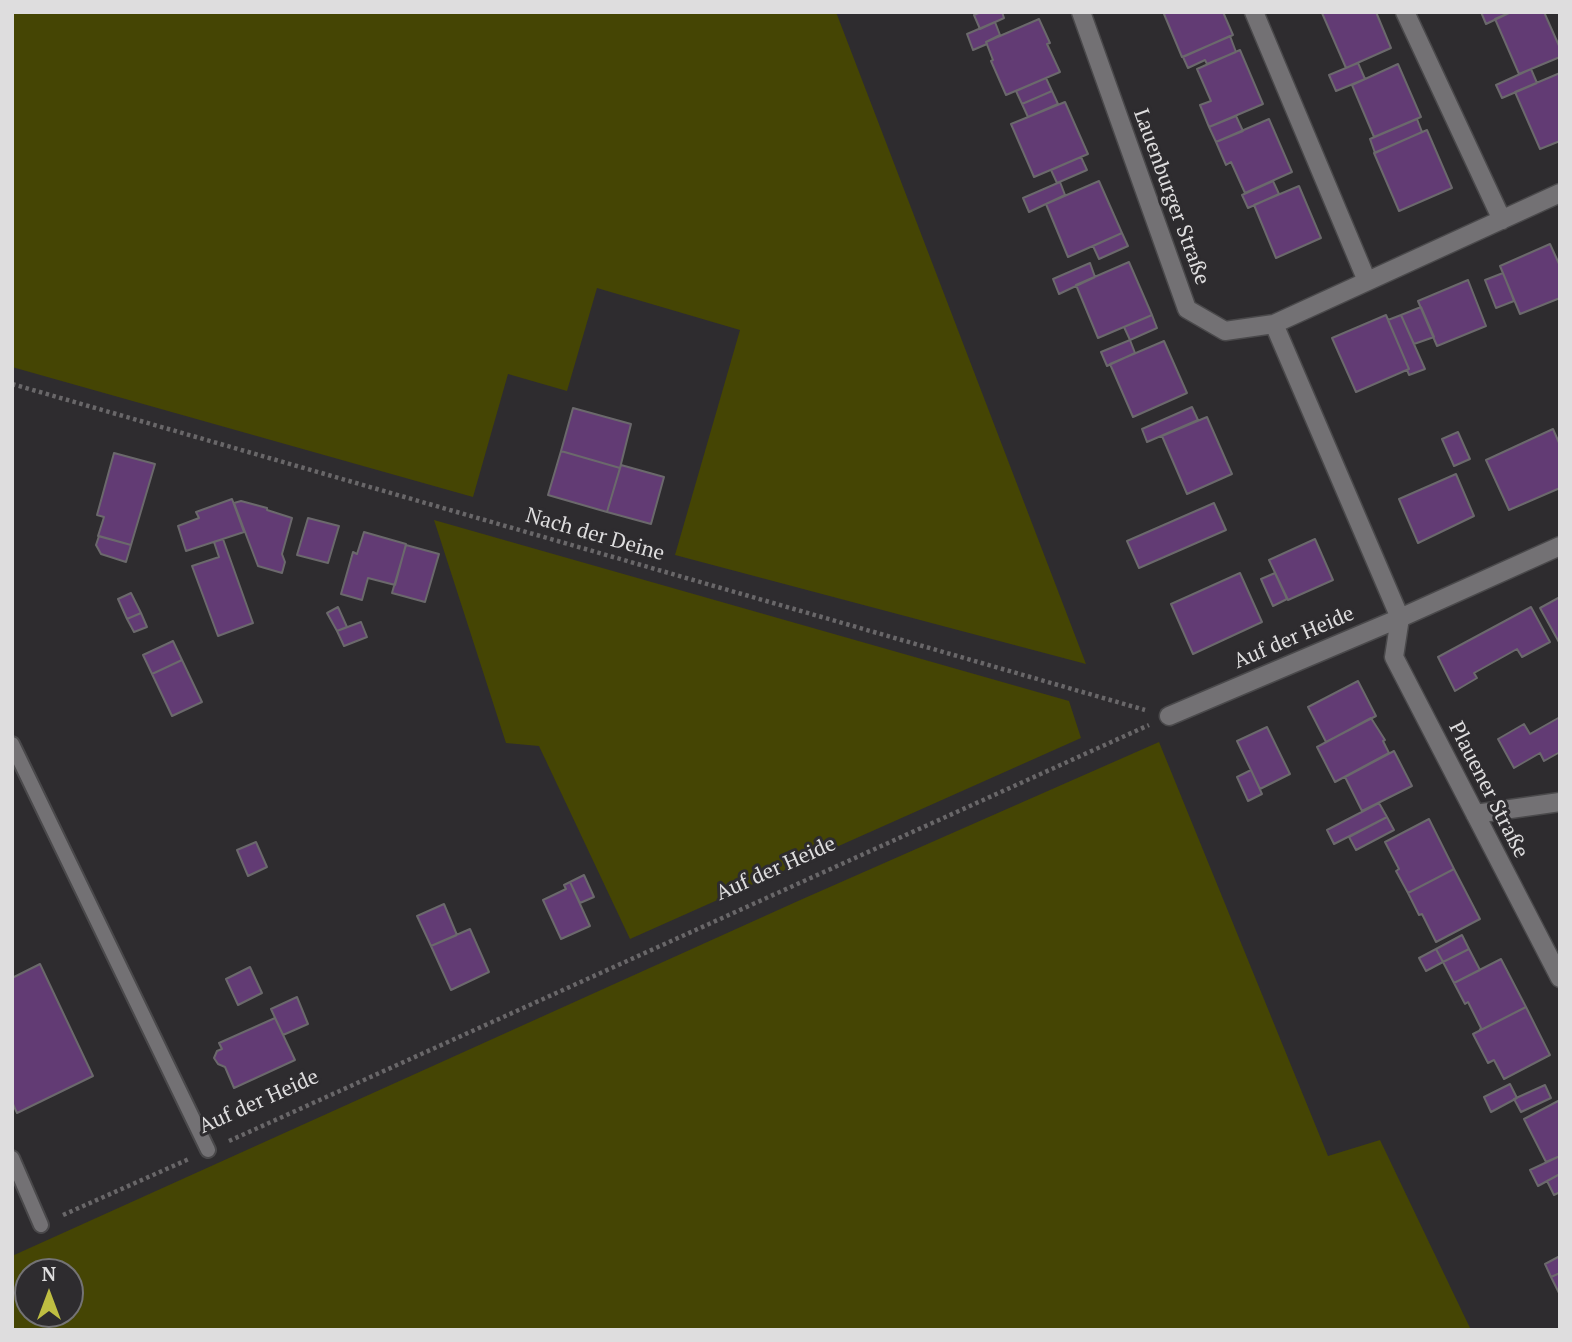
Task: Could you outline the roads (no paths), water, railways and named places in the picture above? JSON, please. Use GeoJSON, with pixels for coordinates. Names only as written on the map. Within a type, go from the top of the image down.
{"type":"FeatureCollection","features":[{"type":"Feature","properties":{"kind":"street","name":"Lauenburger Straße"},"geometry":{"type":"LineString","coordinates":[[1081,12],[1187,309],[1224,331],[1274,324],[1560,193]]}},
{"type":"Feature","properties":{"kind":"street"},"geometry":{"type":"LineString","coordinates":[[1254,12],[1367,281]]}},
{"type":"Feature","properties":{"kind":"street"},"geometry":{"type":"LineString","coordinates":[[1405,12],[1502,220]]}},
{"type":"Feature","properties":{"kind":"street"},"geometry":{"type":"LineString","coordinates":[[1274,324],[1400,618]]}},
{"type":"Feature","properties":{"kind":"street","name":"Auf der Heide"},"geometry":{"type":"LineString","coordinates":[[1169,716],[1400,618],[1560,546]]}},
{"type":"Feature","properties":{"kind":"street","name":"Plauener Straße"},"geometry":{"type":"LineString","coordinates":[[1400,618],[1394,657],[1560,978]]}},
{"type":"Feature","properties":{"kind":"street"},"geometry":{"type":"LineString","coordinates":[[1475,814],[1560,802]]}},
{"type":"Feature","properties":{"kind":"lane"},"geometry":{"type":"LineString","coordinates":[[12,744],[208,1150]]}},
{"type":"Feature","properties":{"kind":"lane"},"geometry":{"type":"LineString","coordinates":[[12,1158],[41,1225]]}}]}
